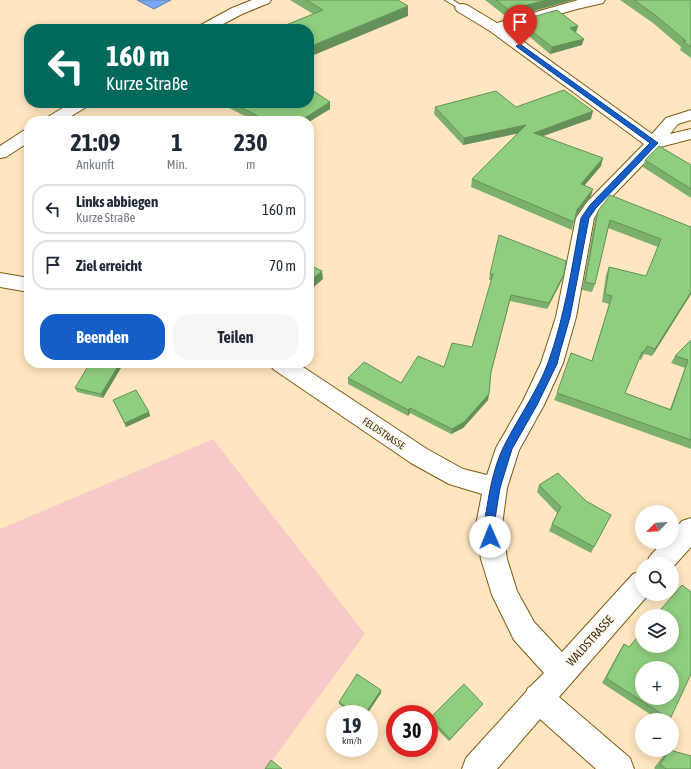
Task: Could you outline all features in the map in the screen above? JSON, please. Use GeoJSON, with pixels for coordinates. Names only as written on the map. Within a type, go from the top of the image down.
{"type":"FeatureCollection","features":[{"type":"Feature","properties":{"kind":"street"},"geometry":{"type":"LineString","coordinates":[[213,24],[237,11],[264,0]]}},
{"type":"Feature","properties":{"kind":"street"},"geometry":{"type":"LineString","coordinates":[[495,28],[574,5],[598,0]]}},
{"type":"Feature","properties":{"kind":"street"},"geometry":{"type":"LineString","coordinates":[[462,8],[495,28],[654,143],[691,134]]}},
{"type":"Feature","properties":{"kind":"street"},"geometry":{"type":"LineString","coordinates":[[60,116],[74,108]]}},
{"type":"Feature","properties":{"kind":"street"},"geometry":{"type":"LineString","coordinates":[[562,671],[524,632],[505,595],[494,559],[489,525],[495,488],[508,448],[533,405],[552,364],[566,317],[585,218],[608,190],[654,143],[672,121],[691,115]]}},
{"type":"Feature","properties":{"kind":"street"},"geometry":{"type":"LineString","coordinates":[[0,153],[24,138]]}},
{"type":"Feature","properties":{"kind":"street"},"geometry":{"type":"LineString","coordinates":[[0,280],[24,284]]}},
{"type":"Feature","properties":{"kind":"street","name":"FELDSTRASSE"},"geometry":{"type":"LineString","coordinates":[[288,368],[419,456],[457,477],[495,488]]}},
{"type":"Feature","properties":{"kind":"street"},"geometry":{"type":"LineString","coordinates":[[666,557],[691,529]]}},
{"type":"Feature","properties":{"kind":"street","name":"WALDSTRASSE"},"geometry":{"type":"LineString","coordinates":[[477,769],[538,698],[635,591]]}},
{"type":"Feature","properties":{"kind":"street"},"geometry":{"type":"LineString","coordinates":[[538,698],[619,769]]}},
{"type":"Feature","properties":{"kind":"lane"},"geometry":{"type":"LineString","coordinates":[[448,0],[462,8]]}},
{"type":"Feature","properties":{"kind":"shaded area"},"geometry":{"type":"Polygon","coordinates":[[[213,439],[365,634],[266,769],[0,769],[0,529],[213,439]]]}},
{"type":"Feature","properties":{"kind":"water"},"geometry":{"type":"Polygon","coordinates":[[[137,0],[171,0],[154,9],[137,0]]]}},
{"type":"Feature","properties":{"kind":"building"},"geometry":{"type":"Polygon","coordinates":[[[306,0],[398,0],[408,6],[314,45],[314,24],[288,24],[323,10],[306,0]]]}},
{"type":"Feature","properties":{"kind":"building"},"geometry":{"type":"Polygon","coordinates":[[[496,0],[546,0],[509,10],[496,0]]]}},
{"type":"Feature","properties":{"kind":"building"},"geometry":{"type":"Polygon","coordinates":[[[634,0],[691,0],[691,47],[683,42],[686,41],[655,15],[634,0]]]}},
{"type":"Feature","properties":{"kind":"building"},"geometry":{"type":"Polygon","coordinates":[[[557,10],[578,26],[570,28],[584,39],[552,47],[519,21],[557,10]]]}},
{"type":"Feature","properties":{"kind":"building"},"geometry":{"type":"Polygon","coordinates":[[[564,90],[593,111],[534,133],[603,158],[581,184],[593,189],[577,210],[574,222],[472,179],[526,125],[464,138],[435,107],[496,91],[516,107],[564,90]]]}},
{"type":"Feature","properties":{"kind":"building"},"geometry":{"type":"Polygon","coordinates":[[[314,91],[330,102],[308,116],[258,116],[242,108],[314,108],[314,91]]]}},
{"type":"Feature","properties":{"kind":"building"},"geometry":{"type":"Polygon","coordinates":[[[659,146],[691,165],[691,189],[645,160],[659,146]]]}},
{"type":"Feature","properties":{"kind":"building"},"geometry":{"type":"Polygon","coordinates":[[[610,195],[691,227],[691,292],[655,349],[647,346],[644,352],[642,352],[625,393],[671,410],[688,360],[675,356],[691,340],[691,440],[557,393],[571,353],[592,361],[612,296],[605,294],[609,267],[646,276],[661,239],[610,220],[595,284],[585,282],[598,211],[610,195]]]}},
{"type":"Feature","properties":{"kind":"building"},"geometry":{"type":"Polygon","coordinates":[[[499,235],[566,261],[564,274],[549,303],[511,295],[491,372],[489,394],[464,422],[452,429],[410,408],[408,410],[348,378],[364,362],[401,383],[418,356],[444,367],[452,343],[472,347],[493,274],[490,274],[499,235]]]}},
{"type":"Feature","properties":{"kind":"building"},"geometry":{"type":"Polygon","coordinates":[[[314,267],[322,271],[314,278],[314,267]]]}},
{"type":"Feature","properties":{"kind":"building"},"geometry":{"type":"Polygon","coordinates":[[[87,368],[117,368],[101,394],[75,388],[87,368]]]}},
{"type":"Feature","properties":{"kind":"building"},"geometry":{"type":"Polygon","coordinates":[[[136,390],[149,412],[125,423],[113,400],[136,390]]]}},
{"type":"Feature","properties":{"kind":"building"},"geometry":{"type":"Polygon","coordinates":[[[558,473],[586,501],[611,515],[594,547],[552,524],[561,507],[539,485],[558,473]]]}},
{"type":"Feature","properties":{"kind":"building"},"geometry":{"type":"Polygon","coordinates":[[[682,585],[691,592],[691,674],[679,700],[679,661],[635,661],[635,697],[606,678],[624,644],[629,647],[635,640],[635,653],[679,653],[679,609],[661,609],[668,601],[679,601],[679,588],[682,585]]]}},
{"type":"Feature","properties":{"kind":"building"},"geometry":{"type":"Polygon","coordinates":[[[357,674],[381,690],[371,705],[343,705],[339,702],[357,674]]]}},
{"type":"Feature","properties":{"kind":"building"},"geometry":{"type":"Polygon","coordinates":[[[464,684],[483,704],[450,739],[438,726],[438,710],[464,684]]]}},
{"type":"Feature","properties":{"kind":"building"},"geometry":{"type":"Polygon","coordinates":[[[648,705],[677,705],[673,713],[661,713],[648,705]]]}},
{"type":"Feature","properties":{"kind":"building"},"geometry":{"type":"Polygon","coordinates":[[[679,753],[691,756],[691,769],[666,769],[660,764],[665,757],[679,757],[679,753]]]}},
{"type":"Feature","properties":{"kind":"building"},"geometry":{"type":"Polygon","coordinates":[[[271,760],[282,769],[265,769],[271,760]]]}},
{"type":"Feature","properties":{"kind":"route"},"geometry":{"type":"LineString","coordinates":[[490,537],[489,525],[495,488],[508,448],[533,405],[556,352],[566,317],[585,218],[593,206],[654,143],[520,46]]}}]}
